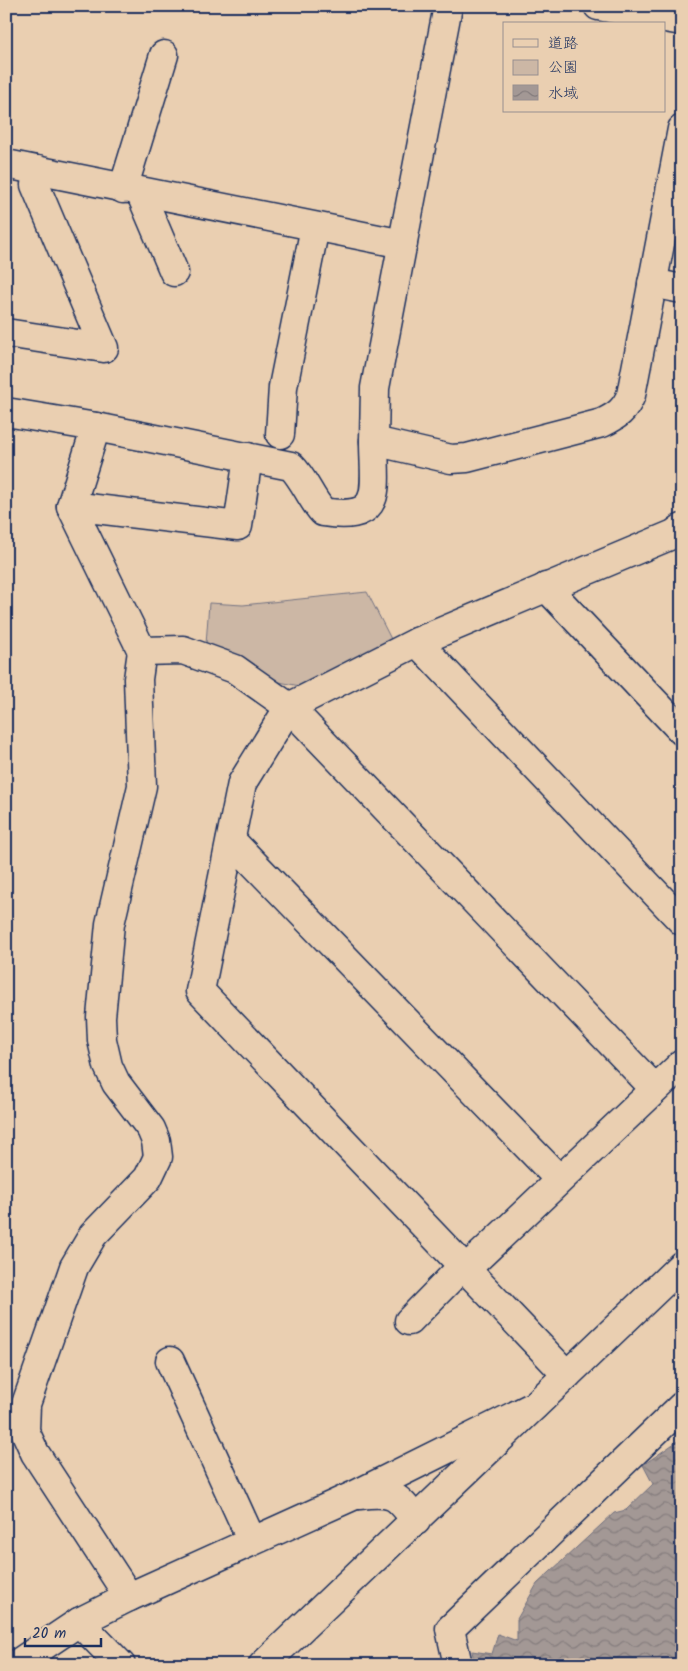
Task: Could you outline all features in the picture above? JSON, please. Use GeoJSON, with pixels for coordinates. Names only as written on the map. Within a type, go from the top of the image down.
{"type":"FeatureCollection","features":[{"type":"Feature","properties":{"kind":"street"},"geometry":{"type":"LineString","coordinates":[[6,412],[96,427],[291,466],[301,476],[313,500],[323,512],[337,514],[360,513],[369,507],[374,489],[375,388],[448,6]]}},
{"type":"Feature","properties":{"kind":"street"},"geometry":{"type":"LineString","coordinates":[[598,6],[682,21]]}},
{"type":"Feature","properties":{"kind":"street"},"geometry":{"type":"LineString","coordinates":[[164,55],[132,190],[174,272]]}},
{"type":"Feature","properties":{"kind":"street"},"geometry":{"type":"LineString","coordinates":[[374,441],[451,459],[467,458],[602,423],[616,417],[626,408],[631,395],[682,129]]}},
{"type":"Feature","properties":{"kind":"street"},"geometry":{"type":"LineString","coordinates":[[6,164],[403,244]]}},
{"type":"Feature","properties":{"kind":"street"},"geometry":{"type":"LineString","coordinates":[[6,333],[104,348],[35,185],[37,170]]}},
{"type":"Feature","properties":{"kind":"street"},"geometry":{"type":"LineString","coordinates":[[280,434],[283,387],[315,227]]}},
{"type":"Feature","properties":{"kind":"street"},"geometry":{"type":"LineString","coordinates":[[652,283],[682,290]]}},
{"type":"Feature","properties":{"kind":"street"},"geometry":{"type":"LineString","coordinates":[[96,427],[71,506],[142,651],[138,678],[142,786],[110,924],[101,1018],[102,1040],[108,1066],[116,1083],[151,1129],[156,1141],[158,1157],[148,1178],[93,1235],[74,1267],[31,1388],[24,1417],[25,1431],[34,1453],[129,1597]]}},
{"type":"Feature","properties":{"kind":"street"},"geometry":{"type":"LineString","coordinates":[[71,506],[238,526],[248,457]]}},
{"type":"Feature","properties":{"kind":"street"},"geometry":{"type":"LineString","coordinates":[[567,1375],[200,991],[242,783],[290,707],[417,642],[546,586],[679,534]]}},
{"type":"Feature","properties":{"kind":"street"},"geometry":{"type":"LineString","coordinates":[[546,586],[682,732]]}},
{"type":"Feature","properties":{"kind":"street"},"geometry":{"type":"LineString","coordinates":[[417,642],[682,921]]}},
{"type":"Feature","properties":{"kind":"street"},"geometry":{"type":"LineString","coordinates":[[142,651],[183,650],[235,669],[290,707],[655,1089]]}},
{"type":"Feature","properties":{"kind":"street"},"geometry":{"type":"LineString","coordinates":[[231,840],[559,1179]]}},
{"type":"Feature","properties":{"kind":"street"},"geometry":{"type":"LineString","coordinates":[[409,1321],[454,1275],[466,1269],[682,1064]]}},
{"type":"Feature","properties":{"kind":"street"},"geometry":{"type":"LineString","coordinates":[[263,1665],[682,1265]]}},
{"type":"Feature","properties":{"kind":"street"},"geometry":{"type":"LineString","coordinates":[[170,1361],[252,1541]]}},
{"type":"Feature","properties":{"kind":"street"},"geometry":{"type":"LineString","coordinates":[[12,1659],[129,1597],[355,1495],[534,1406]]}},
{"type":"Feature","properties":{"kind":"street"},"geometry":{"type":"LineString","coordinates":[[458,1665],[450,1629],[682,1406]]}},
{"type":"Feature","properties":{"kind":"street"},"geometry":{"type":"LineString","coordinates":[[355,1495],[378,1493],[392,1495],[402,1503],[416,1521]]}},
{"type":"Feature","properties":{"kind":"street"},"geometry":{"type":"LineString","coordinates":[[79,1622],[121,1665]]}},
{"type":"Feature","properties":{"kind":"green space"},"geometry":{"type":"Polygon","coordinates":[[[367,592],[391,639],[300,686],[279,682],[245,660],[206,644],[209,603],[243,605],[367,592]]]}},
{"type":"Feature","properties":{"kind":"water"},"geometry":{"type":"Polygon","coordinates":[[[682,1438],[682,1665],[475,1665],[472,1651],[492,1654],[498,1634],[517,1641],[517,1619],[537,1584],[614,1513],[626,1510],[653,1484],[643,1465],[682,1438]]]}}]}
